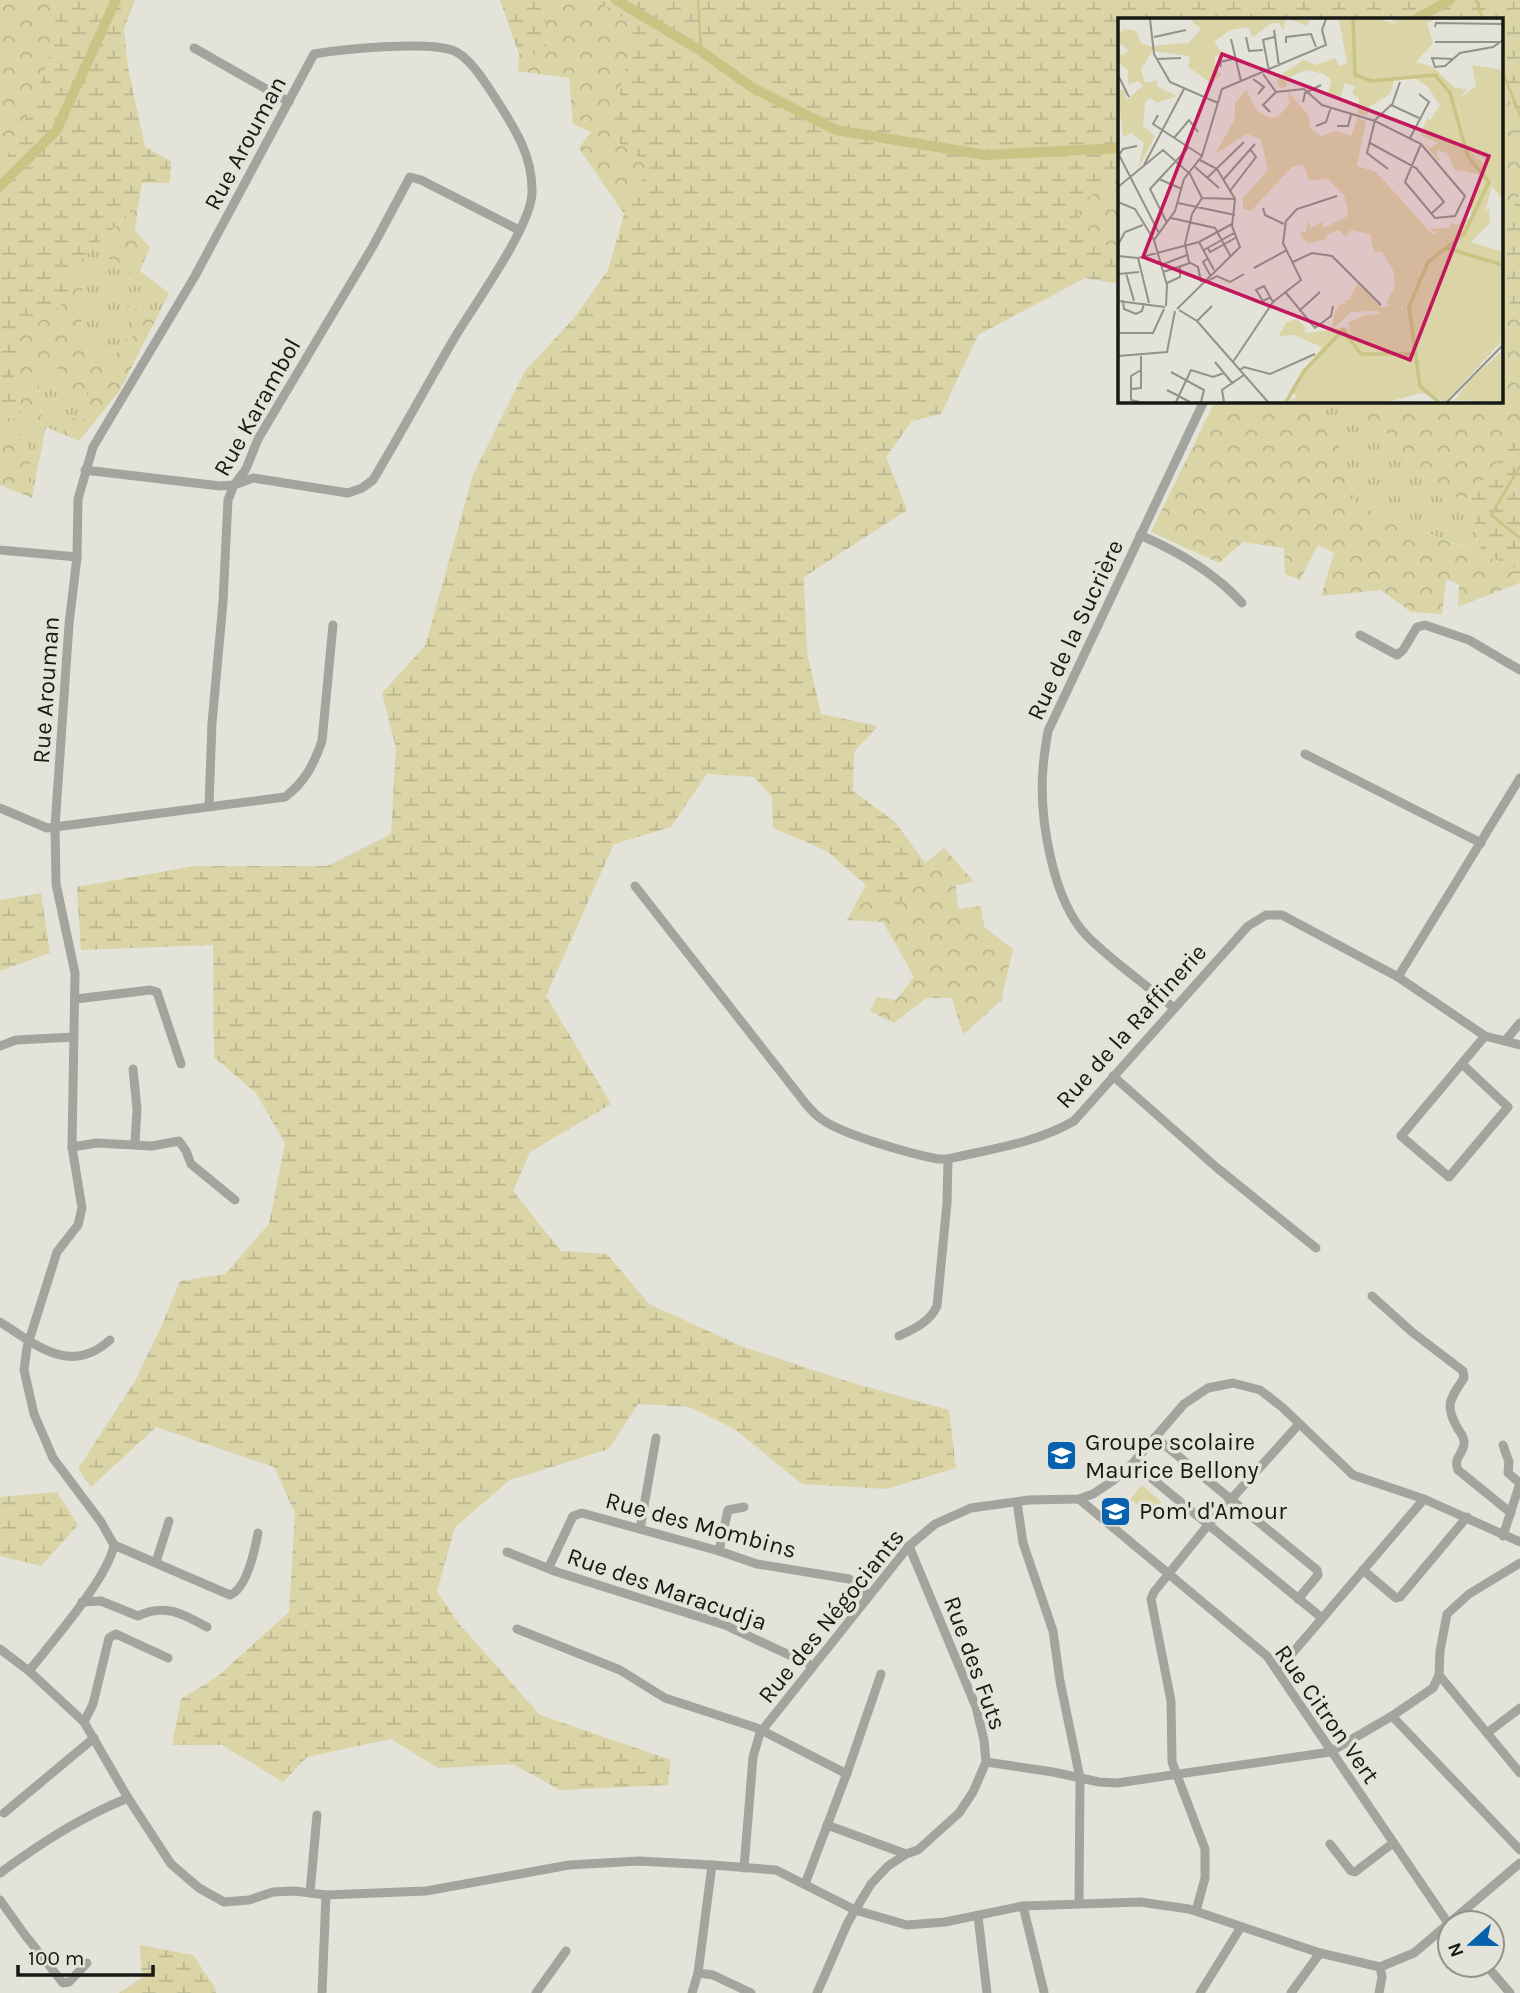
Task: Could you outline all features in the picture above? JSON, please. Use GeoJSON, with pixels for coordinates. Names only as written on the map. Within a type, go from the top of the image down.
{"type":"FeatureCollection","features":[{"type":"Feature","properties":{"kind":"street","name":"Rue Arouman"},"geometry":{"type":"LineString","coordinates":[[114,1545],[107,1530],[53,1458],[34,1414],[24,1370],[30,1339],[57,1252],[78,1225],[82,1208],[72,1147],[75,973],[55,884],[55,827],[69,624],[77,557],[78,499],[85,470],[93,447],[195,276],[314,54],[343,48],[428,47],[453,50],[474,67],[524,143],[531,171],[532,196],[519,230]]}},
{"type":"Feature","properties":{"kind":"street"},"geometry":{"type":"LineString","coordinates":[[194,48],[289,102]]}},
{"type":"Feature","properties":{"kind":"street","name":"Rue Karambol"},"geometry":{"type":"LineString","coordinates":[[209,806],[212,723],[222,615],[228,500],[234,485],[246,469],[258,439],[373,246],[410,177],[421,180],[519,230]]}},
{"type":"Feature","properties":{"kind":"street"},"geometry":{"type":"LineString","coordinates":[[85,470],[220,486],[234,485],[253,478],[348,493],[362,488],[373,480],[519,230]]}},
{"type":"Feature","properties":{"kind":"street","name":"Rue de la Sucrière"},"geometry":{"type":"LineString","coordinates":[[1174,1008],[1086,935],[1069,910],[1054,877],[1043,801],[1042,769],[1048,731],[1204,402]]}},
{"type":"Feature","properties":{"kind":"street"},"geometry":{"type":"LineString","coordinates":[[1140,535],[1164,546],[1216,578],[1242,603]]}},
{"type":"Feature","properties":{"kind":"street"},"geometry":{"type":"LineString","coordinates":[[0,550],[77,557]]}},
{"type":"Feature","properties":{"kind":"street"},"geometry":{"type":"LineString","coordinates":[[0,808],[40,825],[55,827],[285,797],[305,779],[322,741],[333,625]]}},
{"type":"Feature","properties":{"kind":"street"},"geometry":{"type":"LineString","coordinates":[[1360,635],[1396,655],[1403,650],[1417,627],[1425,625],[1469,640],[1520,670]]}},
{"type":"Feature","properties":{"kind":"street"},"geometry":{"type":"LineString","coordinates":[[1305,754],[1480,843]]}},
{"type":"Feature","properties":{"kind":"street"},"geometry":{"type":"LineString","coordinates":[[1398,977],[1520,778]]}},
{"type":"Feature","properties":{"kind":"street","name":"Rue de la Raffinerie"},"geometry":{"type":"LineString","coordinates":[[635,886],[794,1090],[820,1118],[869,1139],[929,1157],[948,1159],[1029,1140],[1074,1121],[1252,922],[1274,914],[1282,915],[1398,977],[1485,1036],[1520,1045]]}},
{"type":"Feature","properties":{"kind":"street"},"geometry":{"type":"LineString","coordinates":[[76,999],[149,990],[157,992],[181,1064]]}},
{"type":"Feature","properties":{"kind":"street"},"geometry":{"type":"LineString","coordinates":[[1505,1041],[1520,1023]]}},
{"type":"Feature","properties":{"kind":"street"},"geometry":{"type":"LineString","coordinates":[[1462,1064],[1508,1107],[1449,1177],[1401,1136],[1485,1036]]}},
{"type":"Feature","properties":{"kind":"street"},"geometry":{"type":"LineString","coordinates":[[0,1046],[16,1040],[74,1037]]}},
{"type":"Feature","properties":{"kind":"street"},"geometry":{"type":"LineString","coordinates":[[133,1069],[137,1109],[135,1144]]}},
{"type":"Feature","properties":{"kind":"street"},"geometry":{"type":"LineString","coordinates":[[1113,1076],[1216,1167],[1316,1248]]}},
{"type":"Feature","properties":{"kind":"street"},"geometry":{"type":"LineString","coordinates":[[72,1147],[97,1143],[152,1146],[179,1142],[191,1164],[221,1186],[234,1200]]}},
{"type":"Feature","properties":{"kind":"street"},"geometry":{"type":"LineString","coordinates":[[899,1336],[925,1322],[933,1315],[937,1306],[947,1203],[948,1159]]}},
{"type":"Feature","properties":{"kind":"street"},"geometry":{"type":"LineString","coordinates":[[1372,1296],[1412,1332],[1463,1371],[1464,1378],[1451,1398],[1449,1408],[1450,1416],[1464,1440],[1464,1446],[1456,1458],[1458,1470],[1511,1513]]}},
{"type":"Feature","properties":{"kind":"street"},"geometry":{"type":"LineString","coordinates":[[0,1321],[43,1350],[66,1357],[85,1356],[100,1349],[110,1339]]}},
{"type":"Feature","properties":{"kind":"street","name":"Rue des Négociants"},"geometry":{"type":"LineString","coordinates":[[744,1868],[753,1757],[762,1730],[909,1546],[935,1524],[971,1508],[1017,1502],[1079,1499],[1093,1494],[1133,1463],[1184,1404],[1208,1388],[1233,1383],[1260,1390],[1282,1407],[1353,1475],[1424,1499],[1520,1542]]}},
{"type":"Feature","properties":{"kind":"street"},"geometry":{"type":"LineString","coordinates":[[1196,1911],[1205,1878],[1205,1849],[1172,1762],[1171,1702],[1151,1607],[1154,1592],[1231,1498],[1299,1424]]}},
{"type":"Feature","properties":{"kind":"street"},"geometry":{"type":"LineString","coordinates":[[1155,1437],[1317,1570],[1318,1575],[1298,1599]]}},
{"type":"Feature","properties":{"kind":"street"},"geometry":{"type":"LineString","coordinates":[[640,1529],[656,1438]]}},
{"type":"Feature","properties":{"kind":"street"},"geometry":{"type":"LineString","coordinates":[[1503,1445],[1509,1462],[1508,1473],[1520,1483],[1503,1536]]}},
{"type":"Feature","properties":{"kind":"street"},"geometry":{"type":"LineString","coordinates":[[1133,1463],[1322,1618]]}},
{"type":"Feature","properties":{"kind":"street","name":"Rue Citron Vert"},"geometry":{"type":"LineString","coordinates":[[1079,1499],[1267,1656],[1438,1909]]}},
{"type":"Feature","properties":{"kind":"street"},"geometry":{"type":"LineString","coordinates":[[1278,1670],[1424,1499]]}},
{"type":"Feature","properties":{"kind":"street"},"geometry":{"type":"LineString","coordinates":[[1017,1502],[1023,1543],[1053,1631],[1060,1681],[1080,1778],[1079,1903]]}},
{"type":"Feature","properties":{"kind":"street"},"geometry":{"type":"LineString","coordinates":[[719,1551],[728,1510],[744,1507]]}},
{"type":"Feature","properties":{"kind":"street","name":"Rue des Mombins"},"geometry":{"type":"LineString","coordinates":[[549,1567],[573,1516],[583,1513],[771,1568],[849,1579],[869,1596]]}},
{"type":"Feature","properties":{"kind":"street"},"geometry":{"type":"LineString","coordinates":[[1363,1570],[1396,1598],[1400,1597],[1467,1517]]}},
{"type":"Feature","properties":{"kind":"street"},"geometry":{"type":"LineString","coordinates":[[156,1562],[169,1521]]}},
{"type":"Feature","properties":{"kind":"street"},"geometry":{"type":"LineString","coordinates":[[29,1671],[82,1602],[109,1561],[114,1545],[230,1595],[239,1589],[251,1564],[258,1533]]}},
{"type":"Feature","properties":{"kind":"street","name":"Rue des Futs"},"geometry":{"type":"LineString","coordinates":[[817,1993],[855,1910],[871,1884],[888,1866],[906,1854],[918,1850],[935,1837],[959,1813],[974,1792],[985,1762],[985,1740],[976,1707],[909,1546]]}},
{"type":"Feature","properties":{"kind":"street","name":"Rue des Maracudja"},"geometry":{"type":"LineString","coordinates":[[507,1552],[557,1572],[725,1625],[813,1666]]}},
{"type":"Feature","properties":{"kind":"street"},"geometry":{"type":"LineString","coordinates":[[985,1762],[1117,1783],[1330,1752],[1392,1716],[1433,1688],[1439,1675],[1440,1651],[1447,1614],[1469,1594],[1520,1563]]}},
{"type":"Feature","properties":{"kind":"street"},"geometry":{"type":"LineString","coordinates":[[82,1602],[101,1601],[138,1616],[157,1609],[176,1610],[207,1627]]}},
{"type":"Feature","properties":{"kind":"street"},"geometry":{"type":"LineString","coordinates":[[517,1629],[620,1670],[665,1698],[762,1730],[847,1774]]}},
{"type":"Feature","properties":{"kind":"street"},"geometry":{"type":"LineString","coordinates":[[84,1722],[93,1704],[109,1638],[116,1634],[168,1658]]}},
{"type":"Feature","properties":{"kind":"street"},"geometry":{"type":"LineString","coordinates":[[0,1648],[84,1722],[128,1798],[171,1864],[216,1899],[233,1902],[273,1892],[326,1895],[426,1891],[569,1866],[639,1861],[776,1870],[855,1910],[907,1925],[978,1916],[1023,1906],[1140,1902],[1196,1911],[1320,1953],[1380,1968],[1414,1953],[1436,1935]]}},
{"type":"Feature","properties":{"kind":"street"},"geometry":{"type":"LineString","coordinates":[[805,1884],[881,1674]]}},
{"type":"Feature","properties":{"kind":"street"},"geometry":{"type":"LineString","coordinates":[[1439,1675],[1520,1773]]}},
{"type":"Feature","properties":{"kind":"street"},"geometry":{"type":"LineString","coordinates":[[1487,1733],[1520,1708]]}},
{"type":"Feature","properties":{"kind":"street"},"geometry":{"type":"LineString","coordinates":[[1392,1716],[1520,1850]]}},
{"type":"Feature","properties":{"kind":"street"},"geometry":{"type":"LineString","coordinates":[[4,1812],[94,1738]]}},
{"type":"Feature","properties":{"kind":"street"},"geometry":{"type":"LineString","coordinates":[[0,1873],[35,1847],[92,1812],[128,1798]]}},
{"type":"Feature","properties":{"kind":"street"},"geometry":{"type":"LineString","coordinates":[[310,1893],[317,1815]]}},
{"type":"Feature","properties":{"kind":"street"},"geometry":{"type":"LineString","coordinates":[[827,1825],[906,1854]]}},
{"type":"Feature","properties":{"kind":"street"},"geometry":{"type":"LineString","coordinates":[[1330,1844],[1351,1871],[1355,1872],[1393,1843]]}},
{"type":"Feature","properties":{"kind":"street"},"geometry":{"type":"LineString","coordinates":[[1467,1909],[1520,1863]]}},
{"type":"Feature","properties":{"kind":"street"},"geometry":{"type":"LineString","coordinates":[[692,1993],[698,1973],[712,1865]]}},
{"type":"Feature","properties":{"kind":"street"},"geometry":{"type":"LineString","coordinates":[[322,1993],[326,1895]]}},
{"type":"Feature","properties":{"kind":"street"},"geometry":{"type":"LineString","coordinates":[[0,1900],[63,1983],[69,1982],[87,1963]]}},
{"type":"Feature","properties":{"kind":"street"},"geometry":{"type":"LineString","coordinates":[[1023,1906],[1044,1992]]}},
{"type":"Feature","properties":{"kind":"street"},"geometry":{"type":"LineString","coordinates":[[978,1916],[987,1993]]}},
{"type":"Feature","properties":{"kind":"street"},"geometry":{"type":"LineString","coordinates":[[1200,1993],[1241,1927]]}},
{"type":"Feature","properties":{"kind":"street"},"geometry":{"type":"LineString","coordinates":[[536,1993],[566,1951]]}},
{"type":"Feature","properties":{"kind":"street"},"geometry":{"type":"LineString","coordinates":[[1291,1993],[1320,1953]]}},
{"type":"Feature","properties":{"kind":"street"},"geometry":{"type":"LineString","coordinates":[[1379,1993],[1382,1977],[1380,1968]]}},
{"type":"Feature","properties":{"kind":"street"},"geometry":{"type":"LineString","coordinates":[[698,1973],[713,1975],[751,1993]]}},
{"type":"Feature","properties":{"kind":"street"},"geometry":{"type":"LineString","coordinates":[[1498,1979],[1510,1993]]}},
{"type":"Feature","properties":{"kind":"green space"},"geometry":{"type":"Polygon","coordinates":[[[0,0],[52,0],[55,18],[54,37],[41,81],[6,160],[0,163],[0,0]]]}},
{"type":"Feature","properties":{"kind":"green space"},"geometry":{"type":"Polygon","coordinates":[[[52,0],[135,0],[124,29],[128,67],[145,147],[171,161],[170,183],[142,183],[138,206],[68,271],[68,299],[22,335],[13,371],[23,411],[4,425],[0,422],[0,163],[6,159],[23,123],[49,59],[55,18],[52,0]]]}},
{"type":"Feature","properties":{"kind":"green space"},"geometry":{"type":"Polygon","coordinates":[[[500,0],[549,0],[546,9],[546,55],[519,54],[500,0]]]}},
{"type":"Feature","properties":{"kind":"green space"},"geometry":{"type":"Polygon","coordinates":[[[549,0],[596,0],[634,25],[611,137],[650,165],[624,214],[579,148],[591,132],[573,124],[569,78],[518,71],[519,54],[546,55],[546,9],[549,0]]]}},
{"type":"Feature","properties":{"kind":"green space"},"geometry":{"type":"Polygon","coordinates":[[[596,0],[1520,0],[1520,155],[1514,104],[1502,95],[1502,18],[1118,18],[1118,179],[1077,204],[1087,242],[1118,247],[1118,284],[1085,278],[978,335],[941,414],[912,421],[886,457],[907,510],[804,577],[807,652],[821,714],[878,726],[854,752],[853,791],[895,822],[925,863],[896,911],[827,851],[773,828],[772,797],[754,777],[707,774],[671,827],[614,844],[546,996],[611,1104],[530,1152],[513,1191],[561,1251],[607,1254],[649,1304],[741,1346],[846,1381],[949,1410],[956,1468],[886,1489],[802,1484],[733,1428],[689,1407],[638,1404],[609,1449],[510,1480],[455,1527],[437,1591],[460,1625],[540,1715],[671,1760],[668,1785],[560,1790],[513,1764],[438,1768],[391,1739],[307,1757],[283,1782],[222,1745],[172,1745],[181,1699],[218,1676],[289,1612],[295,1513],[274,1467],[156,1427],[91,1487],[78,1469],[135,1381],[180,1281],[225,1274],[269,1224],[285,1143],[256,1093],[214,1057],[213,945],[81,950],[77,887],[194,866],[327,866],[391,834],[396,748],[382,693],[425,646],[473,475],[525,371],[575,317],[608,270],[624,214],[650,165],[611,137],[634,25],[596,0]]]}},
{"type":"Feature","properties":{"kind":"green space"},"geometry":{"type":"Polygon","coordinates":[[[1502,95],[1514,104],[1520,155],[1520,193],[1502,231],[1502,95]]]}},
{"type":"Feature","properties":{"kind":"green space"},"geometry":{"type":"Polygon","coordinates":[[[1118,179],[1118,247],[1087,242],[1077,204],[1118,179]]]}},
{"type":"Feature","properties":{"kind":"green space"},"geometry":{"type":"Polygon","coordinates":[[[1520,193],[1520,310],[1502,298],[1502,231],[1520,193]]]}},
{"type":"Feature","properties":{"kind":"green space"},"geometry":{"type":"Polygon","coordinates":[[[138,206],[135,231],[150,247],[140,271],[125,274],[108,258],[108,234],[138,206]]]}},
{"type":"Feature","properties":{"kind":"green space"},"geometry":{"type":"Polygon","coordinates":[[[108,234],[108,258],[125,274],[140,271],[169,293],[156,319],[128,304],[135,336],[115,358],[88,353],[81,335],[84,256],[108,234]]]}},
{"type":"Feature","properties":{"kind":"green space"},"geometry":{"type":"Polygon","coordinates":[[[84,256],[81,335],[88,353],[115,358],[120,343],[134,336],[127,304],[156,319],[120,390],[79,441],[64,435],[63,417],[84,419],[89,390],[65,389],[56,362],[37,361],[42,420],[20,432],[32,455],[26,480],[34,486],[32,498],[0,485],[0,423],[4,425],[23,411],[13,371],[22,335],[68,299],[68,271],[84,256]]]}},
{"type":"Feature","properties":{"kind":"green space"},"geometry":{"type":"Polygon","coordinates":[[[1502,298],[1520,310],[1520,434],[1469,498],[1437,496],[1383,429],[1340,411],[1337,402],[1502,402],[1502,298]]]}},
{"type":"Feature","properties":{"kind":"green space"},"geometry":{"type":"Polygon","coordinates":[[[37,361],[56,362],[89,390],[84,419],[64,418],[64,435],[46,427],[34,486],[25,480],[32,455],[20,432],[42,419],[37,361]]]}},
{"type":"Feature","properties":{"kind":"green space"},"geometry":{"type":"Polygon","coordinates":[[[1215,402],[1320,402],[1336,434],[1355,505],[1514,567],[1519,583],[1458,607],[1459,584],[1446,579],[1442,614],[1411,612],[1381,590],[1321,596],[1334,553],[1318,545],[1300,580],[1285,574],[1284,548],[1243,542],[1219,563],[1151,532],[1215,402]]]}},
{"type":"Feature","properties":{"kind":"green space"},"geometry":{"type":"Polygon","coordinates":[[[1320,402],[1337,402],[1340,411],[1383,429],[1437,496],[1469,498],[1482,554],[1355,505],[1336,434],[1320,402]]]}},
{"type":"Feature","properties":{"kind":"green space"},"geometry":{"type":"Polygon","coordinates":[[[1520,434],[1520,584],[1514,567],[1482,554],[1469,498],[1520,434]]]}},
{"type":"Feature","properties":{"kind":"green space"},"geometry":{"type":"Polygon","coordinates":[[[944,848],[974,882],[956,885],[958,909],[981,906],[984,927],[1013,949],[1001,1001],[963,1034],[952,998],[926,998],[894,1023],[870,1011],[877,997],[896,1000],[914,977],[883,922],[847,920],[866,885],[896,911],[925,863],[944,848]]]}},
{"type":"Feature","properties":{"kind":"green space"},"geometry":{"type":"Polygon","coordinates":[[[41,893],[50,953],[0,971],[0,900],[41,893]]]}},
{"type":"Feature","properties":{"kind":"green space"},"geometry":{"type":"Polygon","coordinates":[[[1142,1485],[1161,1502],[1150,1515],[1130,1499],[1142,1485]]]}},
{"type":"Feature","properties":{"kind":"green space"},"geometry":{"type":"Polygon","coordinates":[[[57,1492],[78,1525],[41,1566],[0,1556],[0,1497],[57,1492]]]}},
{"type":"Feature","properties":{"kind":"green space"},"geometry":{"type":"Polygon","coordinates":[[[140,1945],[193,1955],[216,1993],[119,1993],[142,1978],[140,1945]]]}},
{"type":"Feature","properties":{"kind":"waterway"},"geometry":{"type":"LineString","coordinates":[[0,186],[56,131],[116,0]]}},
{"type":"Feature","properties":{"kind":"waterway"},"geometry":{"type":"LineString","coordinates":[[616,0],[701,51],[753,88],[836,130],[985,155],[1118,148]]}},
{"type":"Feature","properties":{"kind":"waterway"},"geometry":{"type":"LineString","coordinates":[[698,0],[701,51]]}},
{"type":"Feature","properties":{"kind":"waterway"},"geometry":{"type":"LineString","coordinates":[[1418,18],[1450,0]]}},
{"type":"Feature","properties":{"kind":"waterway"},"geometry":{"type":"LineString","coordinates":[[1476,0],[1483,18]]}},
{"type":"Feature","properties":{"kind":"waterway"},"geometry":{"type":"LineString","coordinates":[[1502,70],[1520,115]]}},
{"type":"Feature","properties":{"kind":"waterway"},"geometry":{"type":"LineString","coordinates":[[1520,466],[1491,515],[1520,538]]}},
{"type":"Feature","properties":{"kind":"place","name":"Groupe scolaire Maurice Bellony"},"geometry":{"type":"Point","coordinates":[1062,1456]}},
{"type":"Feature","properties":{"kind":"place","name":"Pom' d'Amour"},"geometry":{"type":"Point","coordinates":[1116,1511]}}]}
